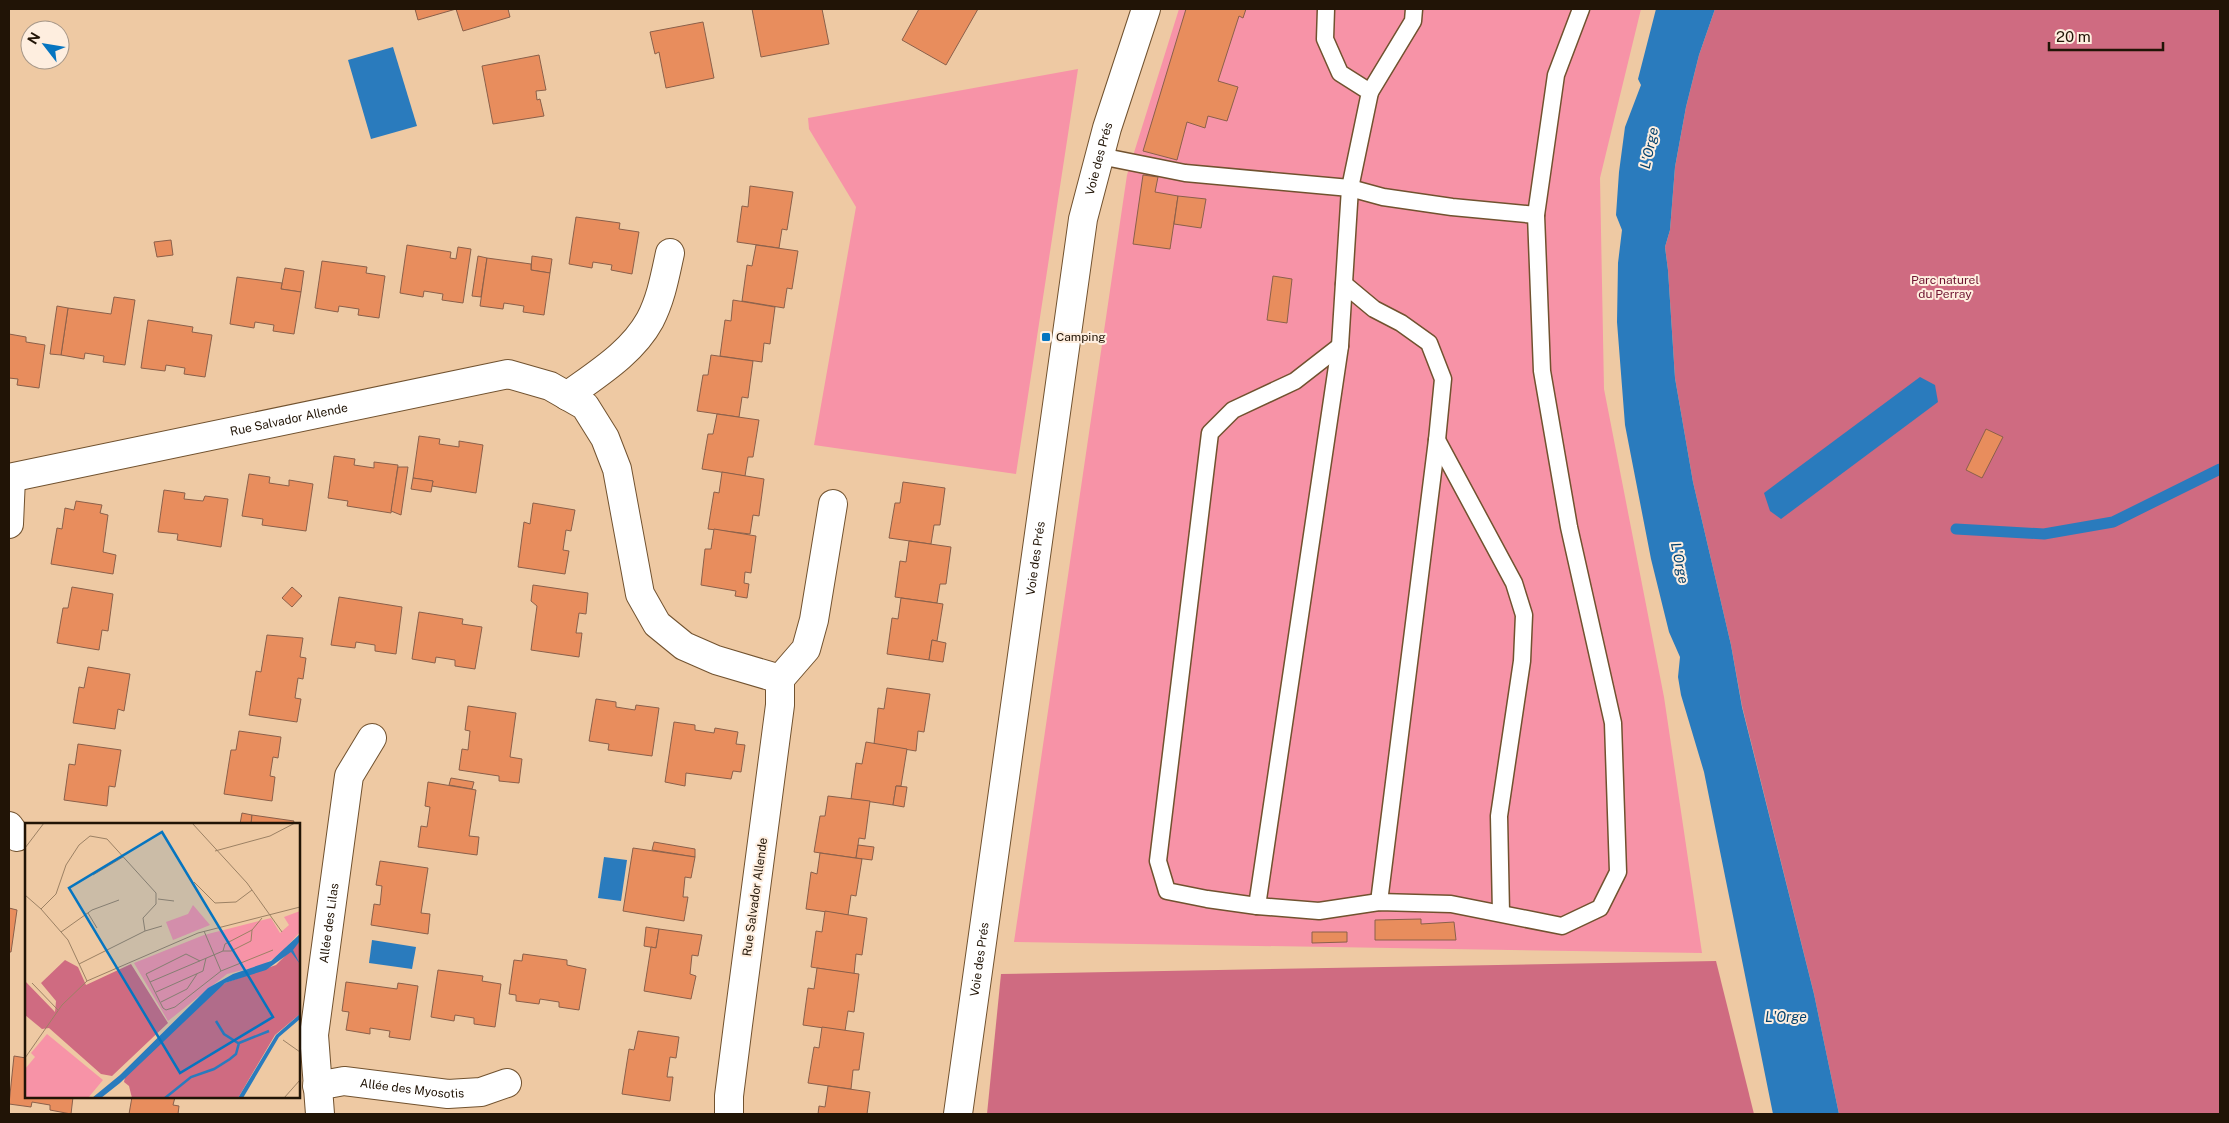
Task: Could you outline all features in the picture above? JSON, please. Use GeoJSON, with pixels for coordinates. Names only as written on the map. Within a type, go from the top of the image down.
{"type":"FeatureCollection","features":[{"type":"Feature","properties":{"kind":"street","name":"Voie des Prés"},"geometry":{"type":"LineString","coordinates":[[958,1114],[1083,219],[1100,156],[1146,9]]}},
{"type":"Feature","properties":{"kind":"street"},"geometry":{"type":"LineString","coordinates":[[567,396],[612,363],[643,333],[662,292],[670,253]]}},
{"type":"Feature","properties":{"kind":"street","name":"Rue Salvador Allende"},"geometry":{"type":"LineString","coordinates":[[10,478],[508,374],[550,386],[585,406],[605,438],[617,469],[640,594],[657,624],[684,646],[716,660],[780,679],[780,705],[736,1043],[729,1114]]}},
{"type":"Feature","properties":{"kind":"street"},"geometry":{"type":"LineString","coordinates":[[9,524],[10,478]]}},
{"type":"Feature","properties":{"kind":"street"},"geometry":{"type":"LineString","coordinates":[[780,679],[806,649],[814,620],[833,504]]}},
{"type":"Feature","properties":{"kind":"street","name":"Allée des Lilas"},"geometry":{"type":"LineString","coordinates":[[320,1114],[314,1035],[349,776],[372,738]]}},
{"type":"Feature","properties":{"kind":"street","name":"Allée des Myosotis"},"geometry":{"type":"LineString","coordinates":[[317,1086],[344,1081],[448,1094],[481,1092],[507,1083]]}},
{"type":"Feature","properties":{"kind":"lane"},"geometry":{"type":"LineString","coordinates":[[1326,9],[1325,39],[1340,73],[1370,92]]}},
{"type":"Feature","properties":{"kind":"lane"},"geometry":{"type":"LineString","coordinates":[[1256,906],[1340,346],[1350,188],[1370,92],[1413,21],[1414,9]]}},
{"type":"Feature","properties":{"kind":"lane"},"geometry":{"type":"LineString","coordinates":[[1340,346],[1295,381],[1233,410],[1210,433],[1158,861],[1167,891],[1256,906],[1319,911],[1379,902],[1451,904],[1562,926],[1600,908],[1618,872],[1613,723],[1569,527],[1542,371],[1536,215],[1556,75],[1581,9]]}},
{"type":"Feature","properties":{"kind":"lane"},"geometry":{"type":"LineString","coordinates":[[1100,156],[1185,173],[1350,188],[1393,198],[1452,207],[1536,215]]}},
{"type":"Feature","properties":{"kind":"lane"},"geometry":{"type":"LineString","coordinates":[[1344,284],[1374,309],[1401,323],[1429,342],[1443,379],[1379,902]]}},
{"type":"Feature","properties":{"kind":"lane"},"geometry":{"type":"LineString","coordinates":[[1437,440],[1514,583],[1524,615],[1522,661],[1500,816],[1501,913]]}},
{"type":"Feature","properties":{"kind":"shaded area"},"geometry":{"type":"Polygon","coordinates":[[[1179,9],[1641,9],[1600,178],[1604,389],[1664,697],[1702,953],[1014,942],[1127,175],[1179,9]]]}},
{"type":"Feature","properties":{"kind":"shaded area"},"geometry":{"type":"Polygon","coordinates":[[[1078,69],[1016,474],[814,445],[856,207],[809,129],[808,118],[1078,69]]]}},
{"type":"Feature","properties":{"kind":"green space","name":"Parc naturel du Perray"},"geometry":{"type":"Polygon","coordinates":[[[1715,9],[2220,9],[2220,1114],[1839,1114],[1814,994],[1742,706],[1731,645],[1693,482],[1675,378],[1665,247],[1670,230],[1675,167],[1686,107],[1699,55],[1715,9]]]}},
{"type":"Feature","properties":{"kind":"green space"},"geometry":{"type":"Polygon","coordinates":[[[1716,961],[1754,1114],[987,1114],[1001,974],[1716,961]]]}},
{"type":"Feature","properties":{"kind":"water","name":"L'Orge"},"geometry":{"type":"Polygon","coordinates":[[[1656,9],[1715,9],[1699,55],[1686,107],[1675,167],[1670,230],[1665,247],[1675,378],[1693,482],[1731,645],[1742,707],[1814,994],[1839,1114],[1773,1114],[1704,772],[1681,695],[1678,677],[1680,657],[1669,632],[1651,559],[1625,425],[1617,322],[1618,263],[1622,230],[1616,215],[1619,172],[1625,127],[1641,85],[1638,79],[1656,9]]]}},
{"type":"Feature","properties":{"kind":"water"},"geometry":{"type":"Polygon","coordinates":[[[393,47],[417,126],[371,139],[348,60],[393,47]]]}},
{"type":"Feature","properties":{"kind":"water"},"geometry":{"type":"Polygon","coordinates":[[[1920,377],[1935,385],[1938,402],[1781,519],[1770,511],[1764,493],[1920,377]]]}},
{"type":"Feature","properties":{"kind":"water"},"geometry":{"type":"Polygon","coordinates":[[[604,857],[627,860],[621,901],[598,898],[604,857]]]}},
{"type":"Feature","properties":{"kind":"water"},"geometry":{"type":"Polygon","coordinates":[[[372,940],[416,947],[412,969],[369,963],[372,940]]]}},
{"type":"Feature","properties":{"kind":"building"},"geometry":{"type":"Polygon","coordinates":[[[415,9],[456,9],[418,20],[415,9]]]}},
{"type":"Feature","properties":{"kind":"building"},"geometry":{"type":"Polygon","coordinates":[[[456,9],[508,9],[510,17],[463,31],[456,9]]]}},
{"type":"Feature","properties":{"kind":"building"},"geometry":{"type":"Polygon","coordinates":[[[752,9],[822,9],[829,44],[761,57],[752,9]]]}},
{"type":"Feature","properties":{"kind":"building"},"geometry":{"type":"Polygon","coordinates":[[[919,9],[978,9],[946,65],[902,40],[919,9]]]}},
{"type":"Feature","properties":{"kind":"building"},"geometry":{"type":"Polygon","coordinates":[[[1186,9],[1246,9],[1243,18],[1239,16],[1218,81],[1238,87],[1227,121],[1208,116],[1205,128],[1187,122],[1177,160],[1143,151],[1186,9]]]}},
{"type":"Feature","properties":{"kind":"building"},"geometry":{"type":"Polygon","coordinates":[[[703,22],[714,78],[666,88],[659,52],[655,54],[650,32],[703,22]]]}},
{"type":"Feature","properties":{"kind":"building"},"geometry":{"type":"Polygon","coordinates":[[[539,55],[546,90],[536,91],[537,100],[540,99],[544,116],[493,124],[482,66],[539,55]]]}},
{"type":"Feature","properties":{"kind":"building"},"geometry":{"type":"Polygon","coordinates":[[[1143,175],[1158,177],[1155,192],[1178,196],[1170,249],[1133,244],[1143,175]]]}},
{"type":"Feature","properties":{"kind":"building"},"geometry":{"type":"Polygon","coordinates":[[[750,186],[793,192],[787,230],[782,229],[779,248],[737,242],[742,206],[748,207],[750,186]]]}},
{"type":"Feature","properties":{"kind":"building"},"geometry":{"type":"Polygon","coordinates":[[[1178,196],[1206,199],[1201,228],[1174,224],[1178,196]]]}},
{"type":"Feature","properties":{"kind":"building"},"geometry":{"type":"Polygon","coordinates":[[[576,217],[620,223],[619,229],[639,232],[632,274],[611,270],[612,265],[593,262],[592,268],[569,264],[576,217]]]}},
{"type":"Feature","properties":{"kind":"building"},"geometry":{"type":"Polygon","coordinates":[[[171,240],[173,255],[157,257],[154,242],[171,240]]]}},
{"type":"Feature","properties":{"kind":"building"},"geometry":{"type":"Polygon","coordinates":[[[407,245],[451,252],[450,258],[456,259],[458,247],[471,249],[463,303],[442,300],[443,294],[424,291],[423,297],[400,293],[407,245]]]}},
{"type":"Feature","properties":{"kind":"building"},"geometry":{"type":"Polygon","coordinates":[[[756,245],[798,251],[792,289],[787,288],[784,308],[742,301],[747,265],[752,266],[756,245]]]}},
{"type":"Feature","properties":{"kind":"building"},"geometry":{"type":"Polygon","coordinates":[[[478,256],[487,258],[481,297],[472,296],[478,256]]]}},
{"type":"Feature","properties":{"kind":"building"},"geometry":{"type":"Polygon","coordinates":[[[532,256],[552,259],[550,273],[531,270],[532,256]]]}},
{"type":"Feature","properties":{"kind":"building"},"geometry":{"type":"Polygon","coordinates":[[[487,258],[531,264],[531,270],[550,273],[544,315],[523,312],[524,306],[504,303],[503,309],[480,306],[487,258]]]}},
{"type":"Feature","properties":{"kind":"building"},"geometry":{"type":"Polygon","coordinates":[[[322,261],[367,267],[366,273],[385,276],[379,318],[358,315],[359,309],[339,306],[338,312],[315,308],[322,261]]]}},
{"type":"Feature","properties":{"kind":"building"},"geometry":{"type":"Polygon","coordinates":[[[285,268],[304,271],[301,292],[281,289],[285,268]]]}},
{"type":"Feature","properties":{"kind":"building"},"geometry":{"type":"Polygon","coordinates":[[[1273,276],[1292,279],[1287,323],[1267,320],[1273,276]]]}},
{"type":"Feature","properties":{"kind":"building"},"geometry":{"type":"Polygon","coordinates":[[[237,277],[282,283],[281,289],[301,292],[294,334],[273,331],[274,325],[255,322],[254,328],[230,324],[237,277]]]}},
{"type":"Feature","properties":{"kind":"building"},"geometry":{"type":"Polygon","coordinates":[[[114,297],[135,300],[125,365],[103,362],[104,356],[85,353],[84,359],[61,355],[68,308],[111,314],[114,297]]]}},
{"type":"Feature","properties":{"kind":"building"},"geometry":{"type":"Polygon","coordinates":[[[733,300],[775,307],[770,344],[764,343],[762,362],[720,356],[725,320],[731,321],[733,300]]]}},
{"type":"Feature","properties":{"kind":"building"},"geometry":{"type":"Polygon","coordinates":[[[57,306],[68,308],[61,355],[50,354],[57,306]]]}},
{"type":"Feature","properties":{"kind":"building"},"geometry":{"type":"Polygon","coordinates":[[[148,320],[193,327],[192,332],[212,335],[205,377],[184,374],[185,368],[166,365],[165,371],[141,368],[148,320]]]}},
{"type":"Feature","properties":{"kind":"building"},"geometry":{"type":"Polygon","coordinates":[[[9,334],[26,337],[26,342],[45,345],[39,388],[17,385],[18,379],[9,378],[9,334]]]}},
{"type":"Feature","properties":{"kind":"building"},"geometry":{"type":"Polygon","coordinates":[[[711,355],[753,361],[748,398],[742,397],[739,417],[697,411],[703,375],[708,375],[711,355]]]}},
{"type":"Feature","properties":{"kind":"building"},"geometry":{"type":"Polygon","coordinates":[[[717,414],[759,420],[753,457],[748,457],[745,476],[702,469],[708,434],[713,434],[717,414]]]}},
{"type":"Feature","properties":{"kind":"building"},"geometry":{"type":"Polygon","coordinates":[[[1986,429],[2003,437],[1982,478],[1966,470],[1986,429]]]}},
{"type":"Feature","properties":{"kind":"building"},"geometry":{"type":"Polygon","coordinates":[[[419,436],[440,439],[439,444],[459,447],[459,441],[483,445],[476,493],[432,486],[433,481],[413,478],[419,436]]]}},
{"type":"Feature","properties":{"kind":"building"},"geometry":{"type":"Polygon","coordinates":[[[334,456],[355,459],[354,465],[374,468],[374,462],[398,465],[391,513],[347,506],[348,501],[328,498],[334,456]]]}},
{"type":"Feature","properties":{"kind":"building"},"geometry":{"type":"Polygon","coordinates":[[[398,467],[408,467],[401,515],[391,511],[398,467]]]}},
{"type":"Feature","properties":{"kind":"building"},"geometry":{"type":"Polygon","coordinates":[[[722,472],[764,479],[759,516],[753,515],[750,534],[708,529],[714,492],[719,493],[722,472]]]}},
{"type":"Feature","properties":{"kind":"building"},"geometry":{"type":"Polygon","coordinates":[[[249,474],[270,477],[269,483],[289,486],[289,480],[313,484],[306,531],[262,525],[263,519],[242,516],[249,474]]]}},
{"type":"Feature","properties":{"kind":"building"},"geometry":{"type":"Polygon","coordinates":[[[413,478],[433,481],[431,492],[411,489],[413,478]]]}},
{"type":"Feature","properties":{"kind":"building"},"geometry":{"type":"Polygon","coordinates":[[[903,482],[945,488],[940,525],[934,525],[931,544],[889,538],[895,503],[900,503],[903,482]]]}},
{"type":"Feature","properties":{"kind":"building"},"geometry":{"type":"Polygon","coordinates":[[[164,490],[185,493],[184,499],[203,501],[205,496],[228,499],[221,547],[177,540],[178,534],[158,532],[164,490]]]}},
{"type":"Feature","properties":{"kind":"building"},"geometry":{"type":"Polygon","coordinates":[[[76,501],[102,505],[100,513],[108,515],[103,552],[116,555],[113,574],[51,564],[57,528],[62,529],[65,508],[74,510],[76,501]]]}},
{"type":"Feature","properties":{"kind":"building"},"geometry":{"type":"Polygon","coordinates":[[[533,503],[575,510],[571,531],[566,530],[563,550],[569,551],[565,574],[518,567],[524,522],[530,524],[533,503]]]}},
{"type":"Feature","properties":{"kind":"building"},"geometry":{"type":"Polygon","coordinates":[[[714,529],[756,536],[751,573],[745,572],[744,583],[749,584],[747,598],[735,596],[736,591],[701,585],[705,549],[711,549],[714,529]]]}},
{"type":"Feature","properties":{"kind":"building"},"geometry":{"type":"Polygon","coordinates":[[[909,541],[951,547],[946,584],[940,584],[937,603],[895,597],[900,561],[906,562],[909,541]]]}},
{"type":"Feature","properties":{"kind":"building"},"geometry":{"type":"Polygon","coordinates":[[[533,585],[588,593],[586,614],[579,613],[576,633],[582,633],[579,657],[531,650],[537,606],[531,601],[533,585]]]}},
{"type":"Feature","properties":{"kind":"building"},"geometry":{"type":"Polygon","coordinates":[[[72,587],[113,594],[108,631],[102,630],[99,650],[57,643],[63,608],[68,608],[72,587]]]}},
{"type":"Feature","properties":{"kind":"building"},"geometry":{"type":"Polygon","coordinates":[[[292,587],[302,596],[292,607],[282,598],[292,587]]]}},
{"type":"Feature","properties":{"kind":"building"},"geometry":{"type":"Polygon","coordinates":[[[339,597],[402,607],[396,654],[375,651],[375,645],[356,642],[355,648],[331,645],[339,597]]]}},
{"type":"Feature","properties":{"kind":"building"},"geometry":{"type":"Polygon","coordinates":[[[901,598],[943,604],[937,641],[932,640],[929,660],[887,654],[892,618],[898,619],[901,598]]]}},
{"type":"Feature","properties":{"kind":"building"},"geometry":{"type":"Polygon","coordinates":[[[419,612],[463,619],[462,624],[482,627],[475,669],[455,666],[455,660],[436,657],[435,663],[412,659],[419,612]]]}},
{"type":"Feature","properties":{"kind":"building"},"geometry":{"type":"Polygon","coordinates":[[[267,635],[303,638],[300,657],[306,658],[303,679],[298,678],[295,698],[301,699],[297,722],[249,715],[256,671],[261,672],[267,635]]]}},
{"type":"Feature","properties":{"kind":"building"},"geometry":{"type":"Polygon","coordinates":[[[932,640],[946,643],[943,662],[929,660],[932,640]]]}},
{"type":"Feature","properties":{"kind":"building"},"geometry":{"type":"Polygon","coordinates":[[[88,667],[130,674],[124,711],[118,709],[115,729],[73,723],[79,687],[84,688],[88,667]]]}},
{"type":"Feature","properties":{"kind":"building"},"geometry":{"type":"Polygon","coordinates":[[[887,688],[930,694],[924,732],[918,731],[916,751],[874,744],[878,708],[884,709],[887,688]]]}},
{"type":"Feature","properties":{"kind":"building"},"geometry":{"type":"Polygon","coordinates":[[[596,699],[616,702],[616,707],[635,710],[636,705],[659,708],[652,756],[608,750],[609,744],[589,741],[596,699]]]}},
{"type":"Feature","properties":{"kind":"building"},"geometry":{"type":"Polygon","coordinates":[[[468,706],[516,713],[510,757],[522,759],[519,783],[499,781],[499,776],[459,770],[462,749],[468,750],[470,731],[465,730],[468,706]]]}},
{"type":"Feature","properties":{"kind":"building"},"geometry":{"type":"Polygon","coordinates":[[[674,722],[695,725],[695,730],[714,733],[715,728],[738,732],[736,744],[745,745],[741,772],[733,771],[731,779],[686,773],[685,786],[665,782],[674,722]]]}},
{"type":"Feature","properties":{"kind":"building"},"geometry":{"type":"Polygon","coordinates":[[[239,731],[281,737],[278,758],[273,757],[270,776],[275,777],[272,801],[224,794],[231,750],[236,750],[239,731]]]}},
{"type":"Feature","properties":{"kind":"building"},"geometry":{"type":"Polygon","coordinates":[[[866,742],[907,749],[901,786],[896,786],[893,805],[851,799],[856,763],[862,764],[866,742]]]}},
{"type":"Feature","properties":{"kind":"building"},"geometry":{"type":"Polygon","coordinates":[[[78,744],[121,750],[115,787],[109,786],[107,806],[64,800],[69,764],[75,765],[78,744]]]}},
{"type":"Feature","properties":{"kind":"building"},"geometry":{"type":"Polygon","coordinates":[[[451,778],[474,782],[472,789],[449,785],[451,778]]]}},
{"type":"Feature","properties":{"kind":"building"},"geometry":{"type":"Polygon","coordinates":[[[428,782],[476,790],[469,836],[479,837],[477,855],[418,847],[421,826],[427,827],[430,807],[425,806],[428,782]]]}},
{"type":"Feature","properties":{"kind":"building"},"geometry":{"type":"Polygon","coordinates":[[[896,786],[907,787],[904,807],[893,805],[896,786]]]}},
{"type":"Feature","properties":{"kind":"building"},"geometry":{"type":"Polygon","coordinates":[[[828,796],[870,801],[865,839],[859,838],[856,858],[814,852],[820,816],[825,816],[828,796]]]}},
{"type":"Feature","properties":{"kind":"building"},"geometry":{"type":"Polygon","coordinates":[[[242,813],[252,815],[251,823],[240,823],[242,813]]]}},
{"type":"Feature","properties":{"kind":"building"},"geometry":{"type":"Polygon","coordinates":[[[252,815],[294,821],[293,823],[251,823],[252,815]]]}},
{"type":"Feature","properties":{"kind":"building"},"geometry":{"type":"Polygon","coordinates":[[[654,842],[695,849],[695,857],[652,850],[654,842]]]}},
{"type":"Feature","properties":{"kind":"building"},"geometry":{"type":"Polygon","coordinates":[[[858,845],[874,847],[872,860],[856,858],[858,845]]]}},
{"type":"Feature","properties":{"kind":"building"},"geometry":{"type":"Polygon","coordinates":[[[633,848],[695,857],[691,878],[685,877],[683,897],[688,897],[684,921],[623,911],[633,848]]]}},
{"type":"Feature","properties":{"kind":"building"},"geometry":{"type":"Polygon","coordinates":[[[820,853],[862,859],[856,896],[851,895],[848,915],[806,909],[811,872],[817,874],[820,853]]]}},
{"type":"Feature","properties":{"kind":"building"},"geometry":{"type":"Polygon","coordinates":[[[380,861],[428,868],[421,913],[430,914],[428,934],[371,925],[374,904],[380,905],[382,886],[376,885],[380,861]]]}},
{"type":"Feature","properties":{"kind":"building"},"geometry":{"type":"Polygon","coordinates":[[[9,908],[17,910],[11,952],[9,952],[9,908]]]}},
{"type":"Feature","properties":{"kind":"building"},"geometry":{"type":"Polygon","coordinates":[[[825,911],[867,918],[862,955],[856,954],[854,974],[811,967],[816,931],[822,932],[825,911]]]}},
{"type":"Feature","properties":{"kind":"building"},"geometry":{"type":"Polygon","coordinates":[[[1421,919],[1421,924],[1454,922],[1456,940],[1375,940],[1375,920],[1421,919]]]}},
{"type":"Feature","properties":{"kind":"building"},"geometry":{"type":"Polygon","coordinates":[[[646,927],[659,929],[656,948],[644,946],[646,927]]]}},
{"type":"Feature","properties":{"kind":"building"},"geometry":{"type":"Polygon","coordinates":[[[659,929],[702,935],[698,956],[692,955],[690,974],[696,976],[691,999],[644,991],[651,947],[656,948],[659,929]]]}},
{"type":"Feature","properties":{"kind":"building"},"geometry":{"type":"Polygon","coordinates":[[[1312,932],[1347,932],[1347,942],[1312,943],[1312,932]]]}},
{"type":"Feature","properties":{"kind":"building"},"geometry":{"type":"Polygon","coordinates":[[[523,954],[567,960],[567,965],[586,969],[579,1010],[559,1007],[559,1002],[540,999],[539,1004],[516,1001],[516,995],[509,994],[514,960],[522,961],[523,954]]]}},
{"type":"Feature","properties":{"kind":"building"},"geometry":{"type":"Polygon","coordinates":[[[817,968],[859,974],[854,1012],[848,1011],[845,1031],[803,1025],[808,988],[814,989],[817,968]]]}},
{"type":"Feature","properties":{"kind":"building"},"geometry":{"type":"Polygon","coordinates":[[[438,970],[483,976],[482,981],[501,984],[495,1027],[474,1024],[474,1018],[455,1015],[454,1021],[431,1017],[438,970]]]}},
{"type":"Feature","properties":{"kind":"building"},"geometry":{"type":"Polygon","coordinates":[[[346,982],[397,989],[398,983],[418,986],[410,1040],[389,1037],[390,1031],[370,1028],[370,1034],[346,1030],[349,1012],[342,1011],[346,982]]]}},
{"type":"Feature","properties":{"kind":"building"},"geometry":{"type":"Polygon","coordinates":[[[822,1027],[864,1033],[859,1070],[853,1070],[851,1089],[808,1083],[814,1047],[819,1048],[822,1027]]]}},
{"type":"Feature","properties":{"kind":"building"},"geometry":{"type":"Polygon","coordinates":[[[638,1031],[679,1037],[676,1058],[670,1057],[667,1077],[673,1077],[670,1101],[622,1094],[629,1049],[634,1050],[638,1031]]]}},
{"type":"Feature","properties":{"kind":"building"},"geometry":{"type":"Polygon","coordinates":[[[14,1056],[25,1058],[25,1098],[73,1098],[71,1114],[50,1110],[50,1105],[32,1102],[31,1107],[9,1104],[14,1056]]]}},
{"type":"Feature","properties":{"kind":"building"},"geometry":{"type":"Polygon","coordinates":[[[828,1086],[870,1092],[867,1114],[818,1114],[819,1106],[825,1107],[828,1086]]]}},
{"type":"Feature","properties":{"kind":"building"},"geometry":{"type":"Polygon","coordinates":[[[132,1098],[175,1098],[173,1105],[179,1106],[178,1114],[129,1114],[132,1098]]]}},
{"type":"Feature","properties":{"kind":"waterway"},"geometry":{"type":"LineString","coordinates":[[1956,529],[2044,534],[2113,522],[2220,469]]}},
{"type":"Feature","properties":{"kind":"place","name":"Camping"},"geometry":{"type":"Point","coordinates":[1046,337]}}]}
